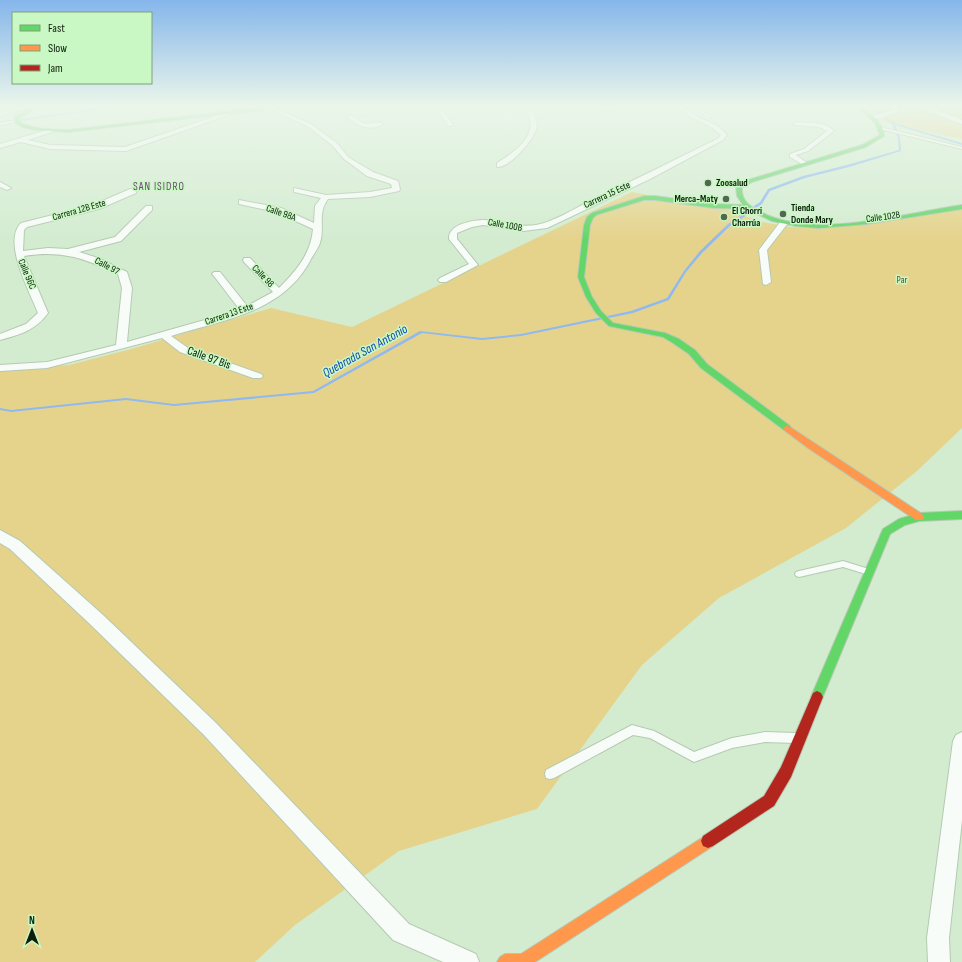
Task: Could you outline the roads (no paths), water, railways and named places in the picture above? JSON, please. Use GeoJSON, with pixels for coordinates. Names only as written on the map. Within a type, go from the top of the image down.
{"type":"FeatureCollection","features":[{"type":"Feature","properties":{"kind":"street"},"geometry":{"type":"LineString","coordinates":[[297,190],[326,197],[340,195],[382,194],[396,189],[395,183],[370,174],[346,158],[339,150]]}},
{"type":"Feature","properties":{"kind":"street"},"geometry":{"type":"LineString","coordinates":[[500,166],[520,150]]}},
{"type":"Feature","properties":{"kind":"street","name":"Carrera 15 Este"},"geometry":{"type":"LineString","coordinates":[[530,229],[544,226],[700,150]]}},
{"type":"Feature","properties":{"kind":"street"},"geometry":{"type":"LineString","coordinates":[[805,164],[792,156],[793,154],[806,150]]}},
{"type":"Feature","properties":{"kind":"street"},"geometry":{"type":"LineString","coordinates":[[747,207],[738,197],[739,188],[750,181],[850,150]]}},
{"type":"Feature","properties":{"kind":"street","name":"Carrera 12B Este"},"geometry":{"type":"LineString","coordinates":[[24,225],[96,207],[133,192]]}},
{"type":"Feature","properties":{"kind":"street","name":"Carrera 13 Este"},"geometry":{"type":"LineString","coordinates":[[2,370],[47,365],[121,347],[246,310],[279,293],[300,272],[316,242],[319,206],[326,197]]}},
{"type":"Feature","properties":{"kind":"street"},"geometry":{"type":"LineString","coordinates":[[747,207],[714,206],[655,198],[644,198],[594,214],[590,217],[587,225],[581,277],[589,297],[598,312],[611,324],[665,335],[676,341],[692,352],[704,366],[811,446],[919,517]]}},
{"type":"Feature","properties":{"kind":"street","name":"Calle 98A"},"geometry":{"type":"LineString","coordinates":[[242,202],[278,210],[318,228]]}},
{"type":"Feature","properties":{"kind":"street","name":"Calle 102B"},"geometry":{"type":"LineString","coordinates":[[747,207],[767,218],[784,223],[803,225],[836,224],[962,207]]}},
{"type":"Feature","properties":{"kind":"street"},"geometry":{"type":"LineString","coordinates":[[71,251],[118,239],[149,208]]}},
{"type":"Feature","properties":{"kind":"street","name":"Calle 100B"},"geometry":{"type":"LineString","coordinates":[[443,280],[474,265],[453,239],[452,235],[455,230],[473,222],[480,221],[516,228],[530,229]]}},
{"type":"Feature","properties":{"kind":"street"},"geometry":{"type":"LineString","coordinates":[[766,282],[763,250],[784,223]]}},
{"type":"Feature","properties":{"kind":"street","name":"Calle 96C"},"geometry":{"type":"LineString","coordinates":[[0,337],[24,329],[38,321],[43,313],[19,254],[20,229],[24,225]]}},
{"type":"Feature","properties":{"kind":"street","name":"Calle 97"},"geometry":{"type":"LineString","coordinates":[[19,254],[40,250],[71,251],[91,257],[122,272],[127,288],[121,347]]}},
{"type":"Feature","properties":{"kind":"street","name":"Calle 98"},"geometry":{"type":"LineString","coordinates":[[247,260],[279,293]]}},
{"type":"Feature","properties":{"kind":"street"},"geometry":{"type":"LineString","coordinates":[[217,274],[246,310]]}},
{"type":"Feature","properties":{"kind":"street","name":"Calle 97 Bis"},"geometry":{"type":"LineString","coordinates":[[164,334],[184,350],[256,376]]}},
{"type":"Feature","properties":{"kind":"street"},"geometry":{"type":"LineString","coordinates":[[505,962],[524,961],[769,801],[786,772],[886,532],[902,522],[919,517],[962,514]]}},
{"type":"Feature","properties":{"kind":"street"},"geometry":{"type":"LineString","coordinates":[[0,536],[15,545],[97,620],[210,728],[401,932],[468,962]]}},
{"type":"Feature","properties":{"kind":"street"},"geometry":{"type":"LineString","coordinates":[[939,962],[938,938],[962,741]]}},
{"type":"Feature","properties":{"kind":"lane"},"geometry":{"type":"LineString","coordinates":[[799,574],[843,564],[869,572]]}},
{"type":"Feature","properties":{"kind":"lane"},"geometry":{"type":"LineString","coordinates":[[550,774],[632,730],[651,734],[694,757],[732,743],[766,737],[800,739]]}},
{"type":"Feature","properties":{"kind":"waterway","name":"Quebrada San Antonio"},"geometry":{"type":"LineString","coordinates":[[755,207],[761,203],[769,190],[804,177],[848,166],[900,150]]}},
{"type":"Feature","properties":{"kind":"waterway","name":"Quebrada San Antonio"},"geometry":{"type":"LineString","coordinates":[[0,409],[11,411],[126,399],[174,405],[314,392],[421,332],[482,339],[521,335],[632,312],[668,299],[685,272],[701,252],[729,225],[748,213]]}},
{"type":"Feature","properties":{"kind":"place","name":"Zoosalud"},"geometry":{"type":"Point","coordinates":[708,183]}},
{"type":"Feature","properties":{"kind":"place","name":"Merca-Maty"},"geometry":{"type":"Point","coordinates":[726,199]}},
{"type":"Feature","properties":{"kind":"place","name":"Tienda Donde Mary"},"geometry":{"type":"Point","coordinates":[783,214]}},
{"type":"Feature","properties":{"kind":"place","name":"El Chorri Charrúa"},"geometry":{"type":"Point","coordinates":[724,217]}},
{"type":"Feature","properties":{"kind":"district","name":"SAN ISIDRO"},"geometry":{"type":"Point","coordinates":[159,186]}},
{"type":"Feature","properties":{"kind":"park label","name":"Par"},"geometry":{"type":"Point","coordinates":[902,280]}}]}
